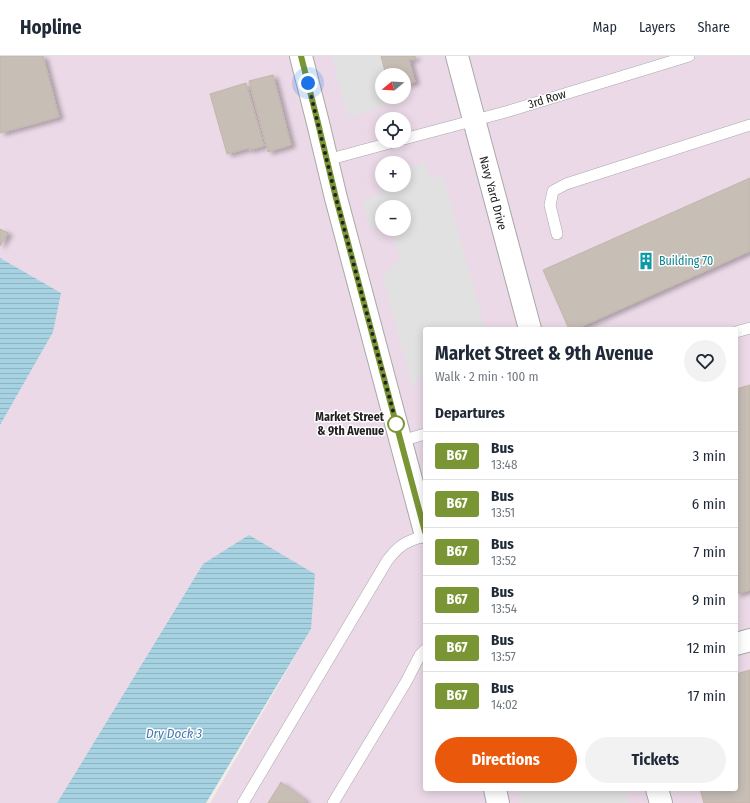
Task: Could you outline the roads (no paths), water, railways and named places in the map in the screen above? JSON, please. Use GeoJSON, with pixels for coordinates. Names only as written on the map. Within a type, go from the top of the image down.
{"type":"FeatureCollection","features":[{"type":"Feature","properties":{"kind":"street"},"geometry":{"type":"LineString","coordinates":[[301,56],[336,198],[423,524]]}},
{"type":"Feature","properties":{"kind":"street","name":"Navy Yard Drive"},"geometry":{"type":"LineString","coordinates":[[457,56],[529,327]]}},
{"type":"Feature","properties":{"kind":"street"},"geometry":{"type":"LineString","coordinates":[[738,643],[750,640]]}},
{"type":"Feature","properties":{"kind":"street"},"geometry":{"type":"LineString","coordinates":[[495,791],[498,803]]}},
{"type":"Feature","properties":{"kind":"street"},"geometry":{"type":"LineString","coordinates":[[658,791],[661,803]]}},
{"type":"Feature","properties":{"kind":"lane","name":"3rd Row"},"geometry":{"type":"LineString","coordinates":[[411,137],[475,120],[689,56]]}},
{"type":"Feature","properties":{"kind":"lane"},"geometry":{"type":"LineString","coordinates":[[557,234],[550,205],[553,191],[566,184],[750,125]]}},
{"type":"Feature","properties":{"kind":"lane"},"geometry":{"type":"LineString","coordinates":[[327,160],[375,147]]}},
{"type":"Feature","properties":{"kind":"lane"},"geometry":{"type":"LineString","coordinates":[[738,331],[750,328]]}},
{"type":"Feature","properties":{"kind":"lane"},"geometry":{"type":"LineString","coordinates":[[401,441],[423,435]]}},
{"type":"Feature","properties":{"kind":"lane"},"geometry":{"type":"LineString","coordinates":[[243,803],[387,561],[404,543],[423,537]]}},
{"type":"Feature","properties":{"kind":"lane"},"geometry":{"type":"LineString","coordinates":[[333,803],[423,652]]}},
{"type":"Feature","properties":{"kind":"water"},"geometry":{"type":"Polygon","coordinates":[[[0,258],[61,293],[53,332],[0,425],[0,258]]]}},
{"type":"Feature","properties":{"kind":"water","name":"Dry Dock 3"},"geometry":{"type":"Polygon","coordinates":[[[249,535],[315,574],[311,629],[206,803],[57,803],[203,564],[249,535]]]}},
{"type":"Feature","properties":{"kind":"place","name":"Building 70"},"geometry":{"type":"Point","coordinates":[646,261]}},
{"type":"Feature","properties":{"kind":"place","name":"Market Street & 9th Avenue"},"geometry":{"type":"Point","coordinates":[396,424]}}]}
